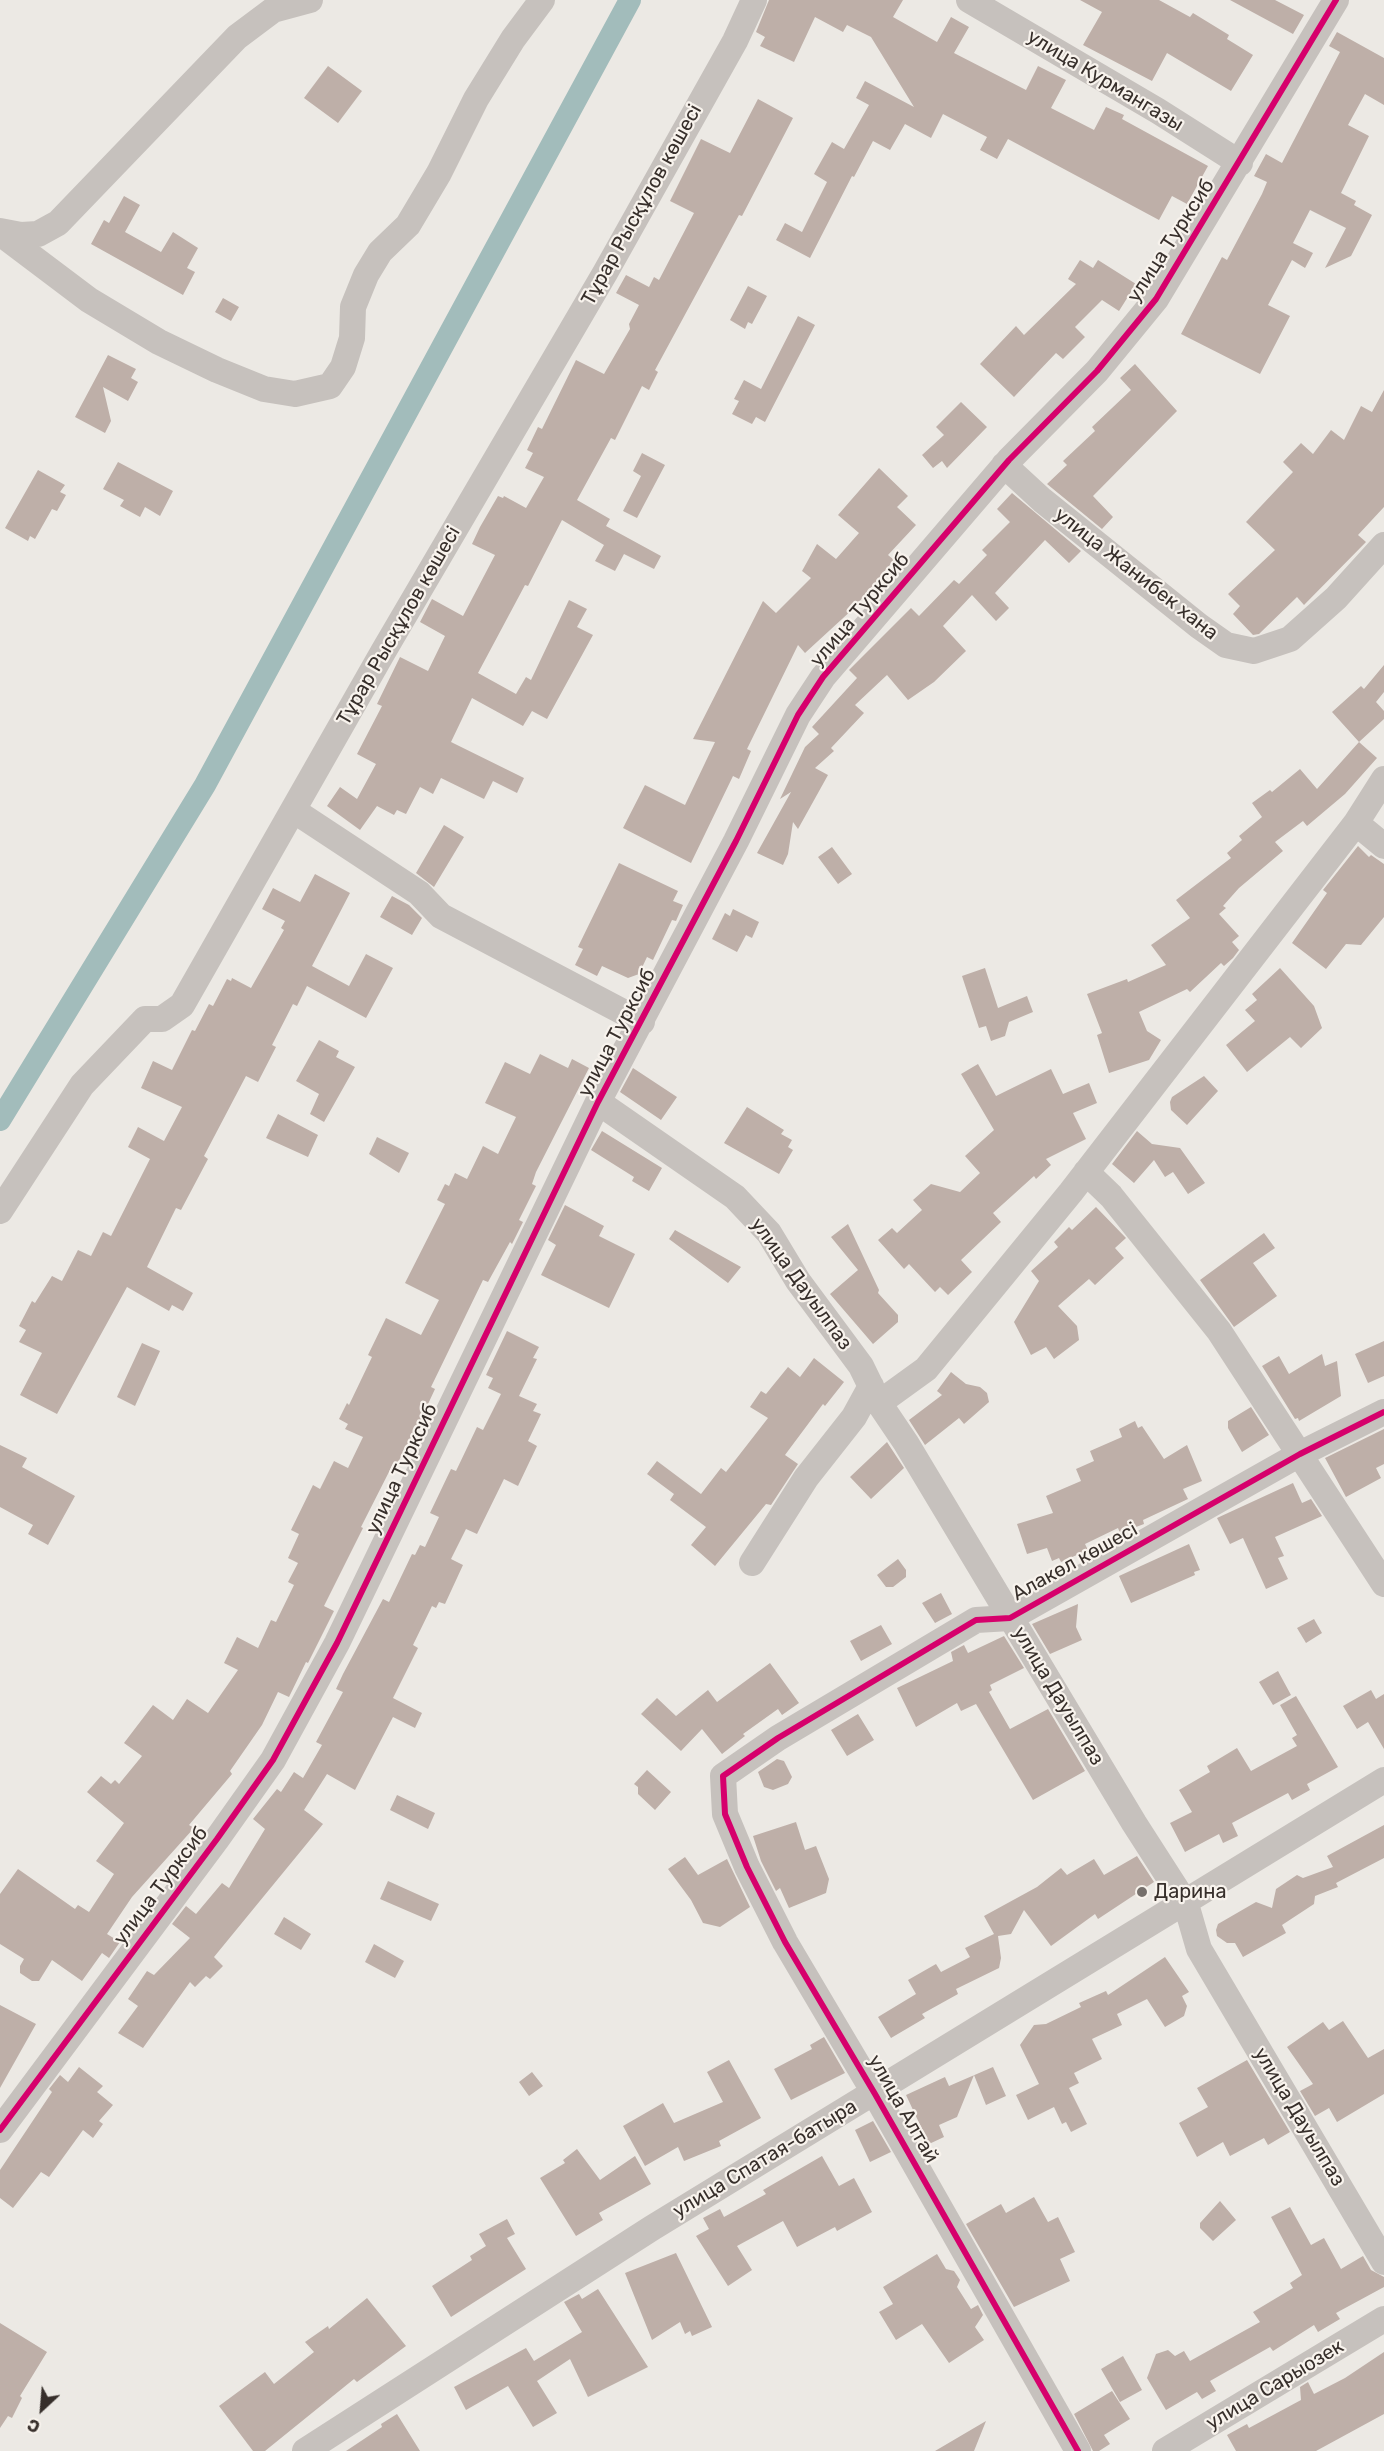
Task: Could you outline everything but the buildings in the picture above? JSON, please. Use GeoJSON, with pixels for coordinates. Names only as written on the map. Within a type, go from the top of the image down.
{"type":"FeatureCollection","features":[{"type":"Feature","properties":{"kind":"street"},"geometry":{"type":"LineString","coordinates":[[0,232],[21,235],[38,234],[58,223],[237,37],[273,10],[310,0]]}},
{"type":"Feature","properties":{"kind":"street"},"geometry":{"type":"LineString","coordinates":[[0,232],[89,300],[159,342],[217,370],[264,389],[295,394],[330,386],[343,367],[352,338],[353,307],[366,275],[380,252],[408,225],[439,173],[476,99],[513,39],[542,0]]}},
{"type":"Feature","properties":{"kind":"street","name":"Тұрар Рысқұлов көшесі"},"geometry":{"type":"LineString","coordinates":[[0,1211],[82,1085],[145,1019],[162,1019],[182,1005],[605,273],[735,41],[754,0]]}},
{"type":"Feature","properties":{"kind":"street","name":"улица Курмангазы"},"geometry":{"type":"LineString","coordinates":[[969,0],[1240,163]]}},
{"type":"Feature","properties":{"kind":"street","name":"улица Турксиб"},"geometry":{"type":"LineString","coordinates":[[0,2130],[218,1839],[273,1760],[337,1643],[598,1102],[642,1022],[798,715],[823,677],[1004,465],[1097,371],[1156,299],[1240,163],[1336,0]]}},
{"type":"Feature","properties":{"kind":"street","name":"улица Жанибек хана"},"geometry":{"type":"LineString","coordinates":[[1004,465],[1042,500],[1199,626],[1226,645],[1254,651],[1290,639],[1336,598],[1384,545]]}},
{"type":"Feature","properties":{"kind":"street"},"geometry":{"type":"LineString","coordinates":[[753,1563],[806,1478],[854,1417],[875,1394],[926,1369],[1086,1172],[1356,823],[1384,780]]}},
{"type":"Feature","properties":{"kind":"street"},"geometry":{"type":"LineString","coordinates":[[293,810],[419,893],[441,916],[642,1022]]}},
{"type":"Feature","properties":{"kind":"street"},"geometry":{"type":"LineString","coordinates":[[1356,823],[1384,846]]}},
{"type":"Feature","properties":{"kind":"street","name":"улица Дауылпаз"},"geometry":{"type":"LineString","coordinates":[[598,1102],[735,1197],[769,1233],[798,1281],[861,1366],[875,1394],[1185,1904],[1199,1949],[1384,2262]]}},
{"type":"Feature","properties":{"kind":"street"},"geometry":{"type":"LineString","coordinates":[[1086,1172],[1111,1196],[1220,1331],[1384,1584]]}},
{"type":"Feature","properties":{"kind":"street","name":"Алакөл көшесі"},"geometry":{"type":"LineString","coordinates":[[723,1776],[778,1738],[976,1620],[1010,1618],[1300,1454],[1384,1412]]}},
{"type":"Feature","properties":{"kind":"street","name":"улица Алтай"},"geometry":{"type":"LineString","coordinates":[[723,1776],[725,1814],[747,1867],[785,1942],[875,2094],[1078,2451]]}},
{"type":"Feature","properties":{"kind":"street","name":"улица Спатая-батыра"},"geometry":{"type":"LineString","coordinates":[[305,2451],[652,2228],[875,2094],[1384,1780]]}},
{"type":"Feature","properties":{"kind":"street","name":"улица Сарыозек"},"geometry":{"type":"LineString","coordinates":[[1165,2451],[1384,2319]]}},
{"type":"Feature","properties":{"kind":"waterway"},"geometry":{"type":"LineString","coordinates":[[0,1120],[205,785],[630,0]]}},
{"type":"Feature","properties":{"kind":"cycle path"},"geometry":{"type":"LineString","coordinates":[[0,2130],[217,1839],[273,1760],[337,1643],[598,1102],[736,841],[798,715],[823,677],[1009,460],[1097,371],[1156,299],[1336,0]]}},
{"type":"Feature","properties":{"kind":"cycle path"},"geometry":{"type":"LineString","coordinates":[[1078,2451],[875,2094],[785,1942],[747,1867],[725,1814],[723,1776],[778,1738],[976,1620],[1010,1618],[1300,1454],[1384,1412]]}},
{"type":"Feature","properties":{"kind":"place","name":"Дарина"},"geometry":{"type":"Point","coordinates":[1142,1892]}}]}
